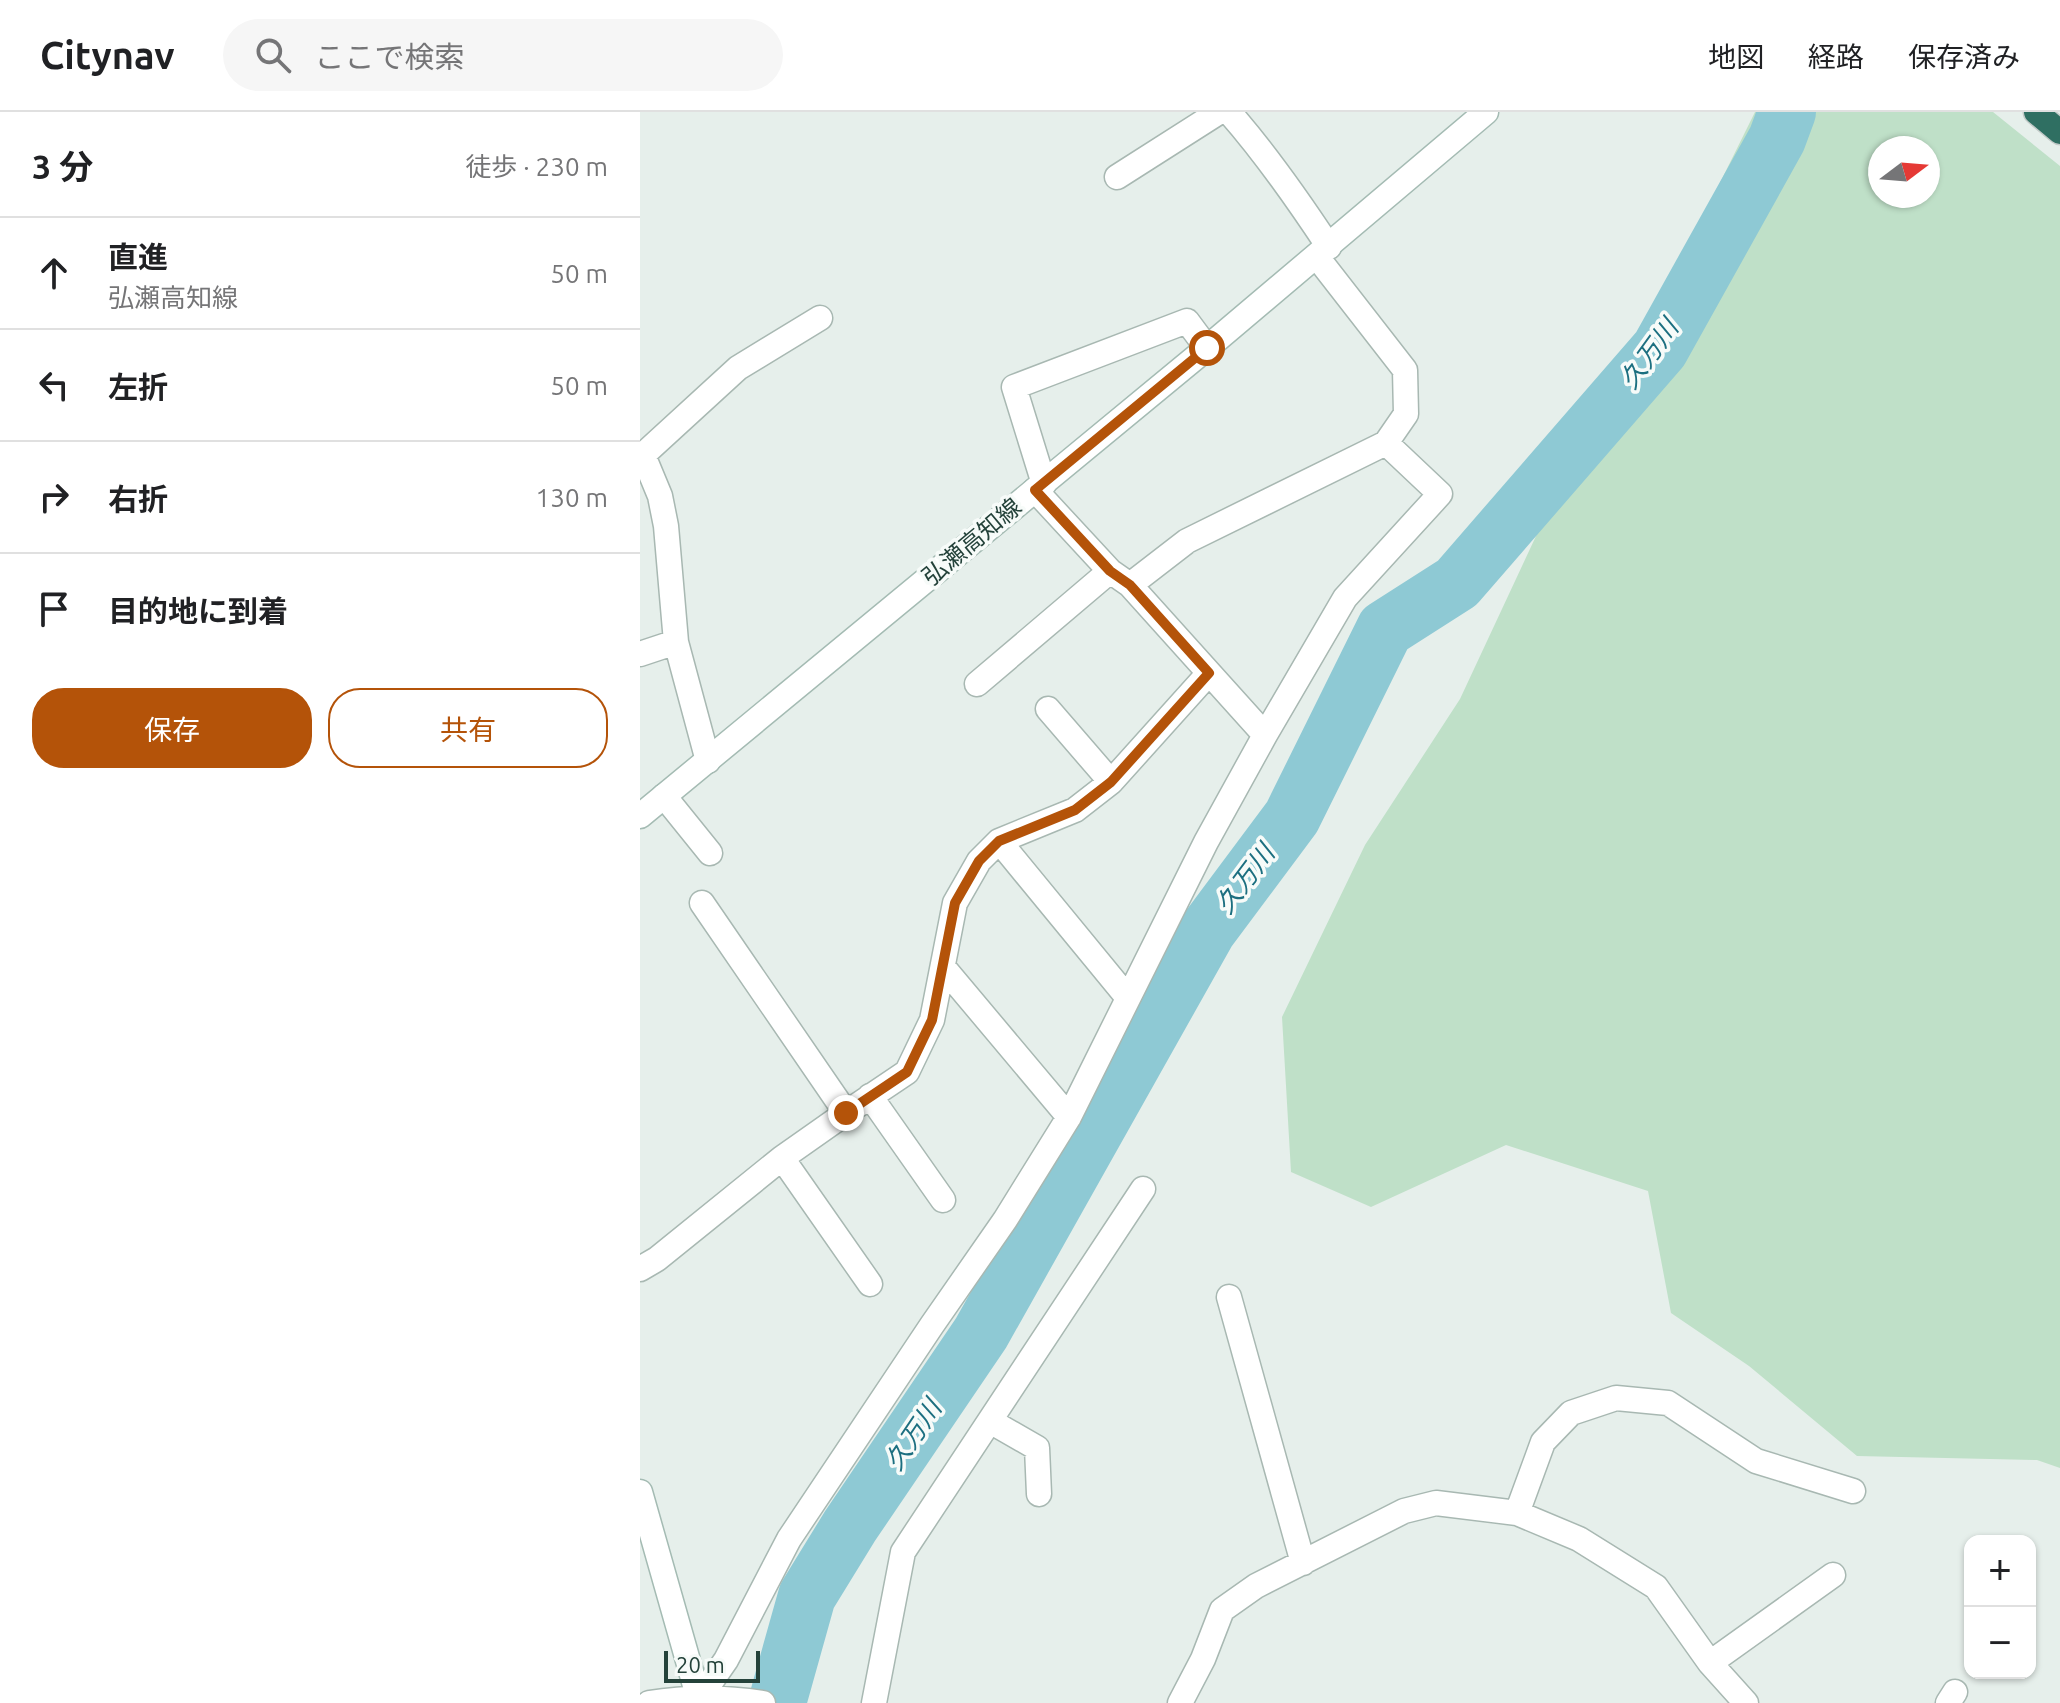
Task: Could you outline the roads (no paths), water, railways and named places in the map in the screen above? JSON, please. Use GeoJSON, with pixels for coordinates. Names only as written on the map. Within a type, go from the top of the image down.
{"type":"FeatureCollection","features":[{"type":"Feature","properties":{"kind":"highway"},"geometry":{"type":"LineString","coordinates":[[2036,112],[2060,132]]}},
{"type":"Feature","properties":{"kind":"street"},"geometry":{"type":"LineString","coordinates":[[1117,177],[1219,112]]}},
{"type":"Feature","properties":{"kind":"street"},"geometry":{"type":"LineString","coordinates":[[977,684],[1120,578],[1187,541],[1386,443],[1406,414],[1405,370],[1323,252],[1302,205],[1229,112]]}},
{"type":"Feature","properties":{"kind":"street","name":"弘瀬高知線"},"geometry":{"type":"LineString","coordinates":[[640,816],[1323,252],[1486,112]]}},
{"type":"Feature","properties":{"kind":"street"},"geometry":{"type":"LineString","coordinates":[[708,761],[676,642],[666,526],[660,496],[641,454],[738,368],[820,318]]}},
{"type":"Feature","properties":{"kind":"street"},"geometry":{"type":"LineString","coordinates":[[1207,348],[1187,321],[1014,387],[1039,487],[1265,735]]}},
{"type":"Feature","properties":{"kind":"street"},"geometry":{"type":"LineString","coordinates":[[699,1701],[726,1660],[789,1539],[1005,1220],[1069,1117],[1206,842],[1345,598],[1440,494],[1386,443]]}},
{"type":"Feature","properties":{"kind":"street"},"geometry":{"type":"LineString","coordinates":[[640,654],[676,642]]}},
{"type":"Feature","properties":{"kind":"street"},"geometry":{"type":"LineString","coordinates":[[640,1269],[657,1259],[782,1158],[907,1072],[932,1020],[955,903],[979,861],[999,841],[1075,810],[1111,782],[1209,673]]}},
{"type":"Feature","properties":{"kind":"street"},"geometry":{"type":"LineString","coordinates":[[1048,709],[1111,782]]}},
{"type":"Feature","properties":{"kind":"street"},"geometry":{"type":"LineString","coordinates":[[664,796],[710,853]]}},
{"type":"Feature","properties":{"kind":"street"},"geometry":{"type":"LineString","coordinates":[[999,841],[1128,998]]}},
{"type":"Feature","properties":{"kind":"street"},"geometry":{"type":"LineString","coordinates":[[702,903],[846,1113]]}},
{"type":"Feature","properties":{"kind":"street"},"geometry":{"type":"LineString","coordinates":[[943,967],[1069,1117]]}},
{"type":"Feature","properties":{"kind":"street"},"geometry":{"type":"LineString","coordinates":[[870,1096],[943,1200]]}},
{"type":"Feature","properties":{"kind":"street"},"geometry":{"type":"LineString","coordinates":[[782,1158],[870,1284]]}},
{"type":"Feature","properties":{"kind":"street"},"geometry":{"type":"LineString","coordinates":[[874,1703],[903,1552],[1143,1189]]}},
{"type":"Feature","properties":{"kind":"street"},"geometry":{"type":"LineString","coordinates":[[1229,1297],[1303,1563]]}},
{"type":"Feature","properties":{"kind":"street"},"geometry":{"type":"LineString","coordinates":[[1517,1513],[1543,1442],[1571,1413],[1616,1398],[1668,1403],[1756,1461],[1853,1491]]}},
{"type":"Feature","properties":{"kind":"street"},"geometry":{"type":"LineString","coordinates":[[990,1421],[1037,1448],[1039,1494]]}},
{"type":"Feature","properties":{"kind":"street"},"geometry":{"type":"LineString","coordinates":[[640,1492],[699,1701]]}},
{"type":"Feature","properties":{"kind":"street"},"geometry":{"type":"LineString","coordinates":[[1180,1703],[1203,1659],[1222,1610],[1256,1586],[1404,1511],[1436,1503],[1517,1513],[1579,1539],[1656,1587],[1710,1663],[1746,1703]]}},
{"type":"Feature","properties":{"kind":"street"},"geometry":{"type":"LineString","coordinates":[[1710,1663],[1833,1575]]}},
{"type":"Feature","properties":{"kind":"street"},"geometry":{"type":"LineString","coordinates":[[649,1703],[751,1701]]}},
{"type":"Feature","properties":{"kind":"waterway","name":"久万川"},"geometry":{"type":"LineString","coordinates":[[777,1703],[807,1596],[850,1526],[981,1333],[1207,931],[1292,817],[1385,629],[1457,583],[1660,349],[1777,139],[1787,112]]}}]}
